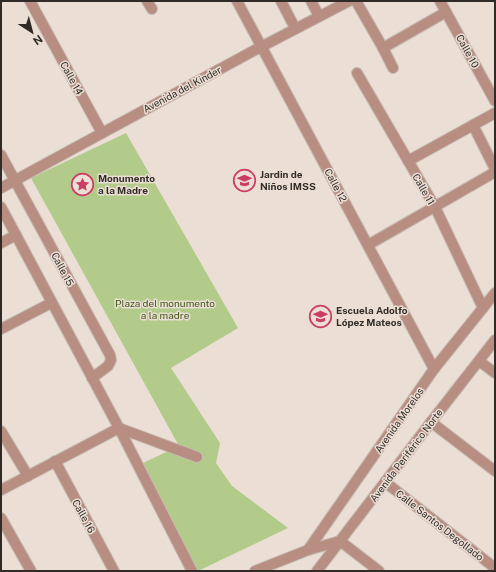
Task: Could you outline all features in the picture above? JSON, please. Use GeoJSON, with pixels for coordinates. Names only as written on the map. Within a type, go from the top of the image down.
{"type":"FeatureCollection","features":[{"type":"Feature","properties":{"kind":"street","name":"Calle 14"},"geometry":{"type":"LineString","coordinates":[[30,1],[102,133]]}},
{"type":"Feature","properties":{"kind":"street","name":"Calle 12"},"geometry":{"type":"LineString","coordinates":[[237,1],[434,369]]}},
{"type":"Feature","properties":{"kind":"street"},"geometry":{"type":"LineString","coordinates":[[281,1],[295,28]]}},
{"type":"Feature","properties":{"kind":"street"},"geometry":{"type":"LineString","coordinates":[[311,1],[319,16]]}},
{"type":"Feature","properties":{"kind":"street","name":"Avenida del Kinder"},"geometry":{"type":"LineString","coordinates":[[1,188],[295,28],[350,1]]}},
{"type":"Feature","properties":{"kind":"street"},"geometry":{"type":"LineString","coordinates":[[356,1],[393,68]]}},
{"type":"Feature","properties":{"kind":"street","name":"Calle 10"},"geometry":{"type":"LineString","coordinates":[[440,1],[495,101]]}},
{"type":"Feature","properties":{"kind":"street"},"geometry":{"type":"LineString","coordinates":[[383,48],[446,12]]}},
{"type":"Feature","properties":{"kind":"street","name":"Calle 11"},"geometry":{"type":"LineString","coordinates":[[357,73],[435,207],[482,308]]}},
{"type":"Feature","properties":{"kind":"street"},"geometry":{"type":"LineString","coordinates":[[408,161],[495,113]]}},
{"type":"Feature","properties":{"kind":"street"},"geometry":{"type":"LineString","coordinates":[[368,245],[495,171],[473,125]]}},
{"type":"Feature","properties":{"kind":"street","name":"Calle 15"},"geometry":{"type":"LineString","coordinates":[[1,155],[110,355],[111,360],[108,366],[92,378]]}},
{"type":"Feature","properties":{"kind":"street"},"geometry":{"type":"LineString","coordinates":[[1,207],[119,428],[192,571]]}},
{"type":"Feature","properties":{"kind":"street"},"geometry":{"type":"LineString","coordinates":[[1,243],[16,235]]}},
{"type":"Feature","properties":{"kind":"street","name":"Avenida Morelos"},"geometry":{"type":"LineString","coordinates":[[308,550],[434,369],[495,293]]}},
{"type":"Feature","properties":{"kind":"street"},"geometry":{"type":"LineString","coordinates":[[1,329],[51,302]]}},
{"type":"Feature","properties":{"kind":"street","name":"Avenida Periférico Norte"},"geometry":{"type":"LineString","coordinates":[[317,571],[495,340]]}},
{"type":"Feature","properties":{"kind":"street"},"geometry":{"type":"LineString","coordinates":[[479,361],[495,374]]}},
{"type":"Feature","properties":{"kind":"street"},"geometry":{"type":"LineString","coordinates":[[431,422],[495,471]]}},
{"type":"Feature","properties":{"kind":"street"},"geometry":{"type":"LineString","coordinates":[[1,490],[119,428],[197,457]]}},
{"type":"Feature","properties":{"kind":"street"},"geometry":{"type":"LineString","coordinates":[[1,431],[28,476]]}},
{"type":"Feature","properties":{"kind":"street","name":"Calle 16"},"geometry":{"type":"LineString","coordinates":[[55,461],[114,571]]}},
{"type":"Feature","properties":{"kind":"street","name":"Calle Santos Degollado"},"geometry":{"type":"LineString","coordinates":[[385,482],[495,568]]}},
{"type":"Feature","properties":{"kind":"street"},"geometry":{"type":"LineString","coordinates":[[1,518],[31,571]]}},
{"type":"Feature","properties":{"kind":"street"},"geometry":{"type":"LineString","coordinates":[[255,571],[308,550],[340,541],[379,571]]}},
{"type":"Feature","properties":{"kind":"green space","name":"Plaza del monumento a la madre"},"geometry":{"type":"Polygon","coordinates":[[[126,133],[238,328],[171,368],[220,443],[216,463],[232,486],[288,528],[198,571],[143,463],[179,446],[31,178],[126,133]]]}},
{"type":"Feature","properties":{"kind":"place","name":"Jardin de Niños IMSS"},"geometry":{"type":"Point","coordinates":[245,180]}},
{"type":"Feature","properties":{"kind":"place","name":"Monumento a la Madre"},"geometry":{"type":"Point","coordinates":[82,184]}},
{"type":"Feature","properties":{"kind":"place","name":"Escuela Adolfo López Mateos"},"geometry":{"type":"Point","coordinates":[321,316]}}]}
